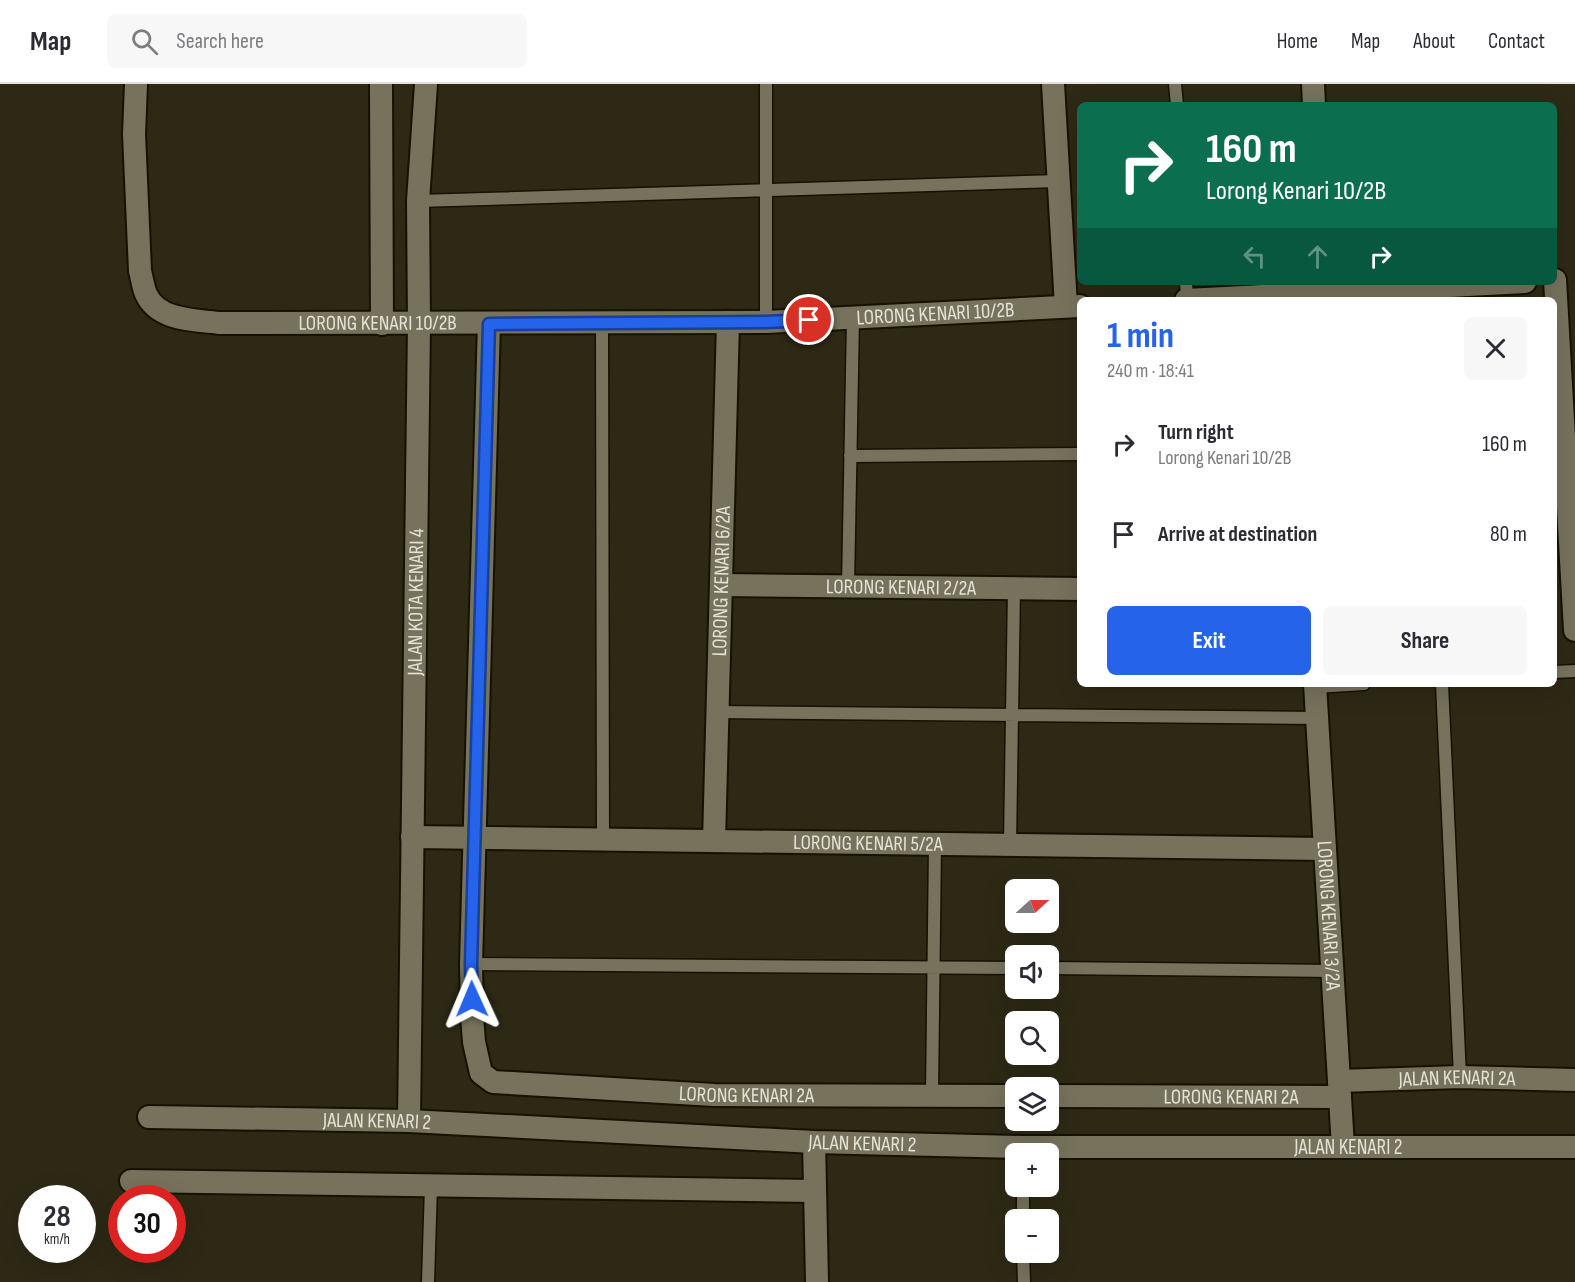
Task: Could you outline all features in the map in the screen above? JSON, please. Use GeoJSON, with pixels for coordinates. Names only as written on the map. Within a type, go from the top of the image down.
{"type":"FeatureCollection","features":[{"type":"Feature","properties":{"kind":"street","name":"LORONG KENARI 10/2B"},"geometry":{"type":"LineString","coordinates":[[136,84],[134,134],[140,271],[145,293],[155,308],[180,318],[220,323],[766,322],[1073,306]]}},
{"type":"Feature","properties":{"kind":"street"},"geometry":{"type":"LineString","coordinates":[[381,84],[382,324]]}},
{"type":"Feature","properties":{"kind":"street","name":"JALAN KOTA KENARI 4"},"geometry":{"type":"LineString","coordinates":[[409,1121],[419,324],[418,201],[426,84]]}},
{"type":"Feature","properties":{"kind":"street"},"geometry":{"type":"LineString","coordinates":[[1053,84],[1059,181],[1073,306]]}},
{"type":"Feature","properties":{"kind":"street"},"geometry":{"type":"LineString","coordinates":[[1312,84],[1314,102]]}},
{"type":"Feature","properties":{"kind":"street"},"geometry":{"type":"LineString","coordinates":[[1561,280],[1575,630]]}},
{"type":"Feature","properties":{"kind":"street"},"geometry":{"type":"LineString","coordinates":[[1291,297],[1322,287],[1425,294],[1500,285]]}},
{"type":"Feature","properties":{"kind":"street","name":"LORONG KENARI 6/2A"},"geometry":{"type":"LineString","coordinates":[[714,841],[728,322]]}},
{"type":"Feature","properties":{"kind":"street"},"geometry":{"type":"LineString","coordinates":[[471,964],[489,324]]}},
{"type":"Feature","properties":{"kind":"street","name":"LORONG KENARI 2/2A"},"geometry":{"type":"LineString","coordinates":[[721,585],[1077,589]]}},
{"type":"Feature","properties":{"kind":"street","name":"LORONG KENARI 3/2A"},"geometry":{"type":"LineString","coordinates":[[1315,687],[1343,1147]]}},
{"type":"Feature","properties":{"kind":"street","name":"LORONG KENARI 5/2A"},"geometry":{"type":"LineString","coordinates":[[412,837],[1325,849]]}},
{"type":"Feature","properties":{"kind":"street","name":"LORONG KENARI 2A"},"geometry":{"type":"LineString","coordinates":[[471,964],[474,1042],[481,1073],[493,1083],[714,1095],[1005,1096]]}},
{"type":"Feature","properties":{"kind":"street","name":"JALAN KENARI 2A"},"geometry":{"type":"LineString","coordinates":[[1340,1089],[1460,1077],[1575,1080]]}},
{"type":"Feature","properties":{"kind":"street","name":"LORONG KENARI 2A"},"geometry":{"type":"LineString","coordinates":[[1059,1096],[1340,1089]]}},
{"type":"Feature","properties":{"kind":"street","name":"JALAN KENARI 2"},"geometry":{"type":"LineString","coordinates":[[149,1117],[409,1121],[1005,1149]]}},
{"type":"Feature","properties":{"kind":"street"},"geometry":{"type":"LineString","coordinates":[[814,1142],[817,1282]]}},
{"type":"Feature","properties":{"kind":"street","name":"JALAN KENARI 2"},"geometry":{"type":"LineString","coordinates":[[1059,1150],[1575,1147]]}},
{"type":"Feature","properties":{"kind":"street"},"geometry":{"type":"LineString","coordinates":[[131,1181],[815,1191]]}},
{"type":"Feature","properties":{"kind":"lane"},"geometry":{"type":"LineString","coordinates":[[766,84],[766,322]]}},
{"type":"Feature","properties":{"kind":"lane"},"geometry":{"type":"LineString","coordinates":[[1176,84],[1177,102]]}},
{"type":"Feature","properties":{"kind":"lane"},"geometry":{"type":"LineString","coordinates":[[418,201],[1059,181]]}},
{"type":"Feature","properties":{"kind":"lane"},"geometry":{"type":"LineString","coordinates":[[848,586],[852,318]]}},
{"type":"Feature","properties":{"kind":"lane"},"geometry":{"type":"LineString","coordinates":[[602,323],[603,839]]}},
{"type":"Feature","properties":{"kind":"lane"},"geometry":{"type":"LineString","coordinates":[[850,456],[1077,454]]}},
{"type":"Feature","properties":{"kind":"lane"},"geometry":{"type":"LineString","coordinates":[[1010,844],[1014,588]]}},
{"type":"Feature","properties":{"kind":"lane"},"geometry":{"type":"LineString","coordinates":[[1557,672],[1575,671]]}},
{"type":"Feature","properties":{"kind":"lane"},"geometry":{"type":"LineString","coordinates":[[1442,687],[1460,1077]]}},
{"type":"Feature","properties":{"kind":"lane"},"geometry":{"type":"LineString","coordinates":[[718,712],[1317,718]]}},
{"type":"Feature","properties":{"kind":"lane"},"geometry":{"type":"LineString","coordinates":[[932,1095],[935,844]]}},
{"type":"Feature","properties":{"kind":"lane"},"geometry":{"type":"LineString","coordinates":[[471,964],[1005,968]]}},
{"type":"Feature","properties":{"kind":"lane"},"geometry":{"type":"LineString","coordinates":[[1059,968],[1333,970]]}},
{"type":"Feature","properties":{"kind":"lane"},"geometry":{"type":"LineString","coordinates":[[428,1282],[431,1186]]}},
{"type":"Feature","properties":{"kind":"lane"},"geometry":{"type":"LineString","coordinates":[[1023,1263],[1024,1282]]}},
{"type":"Feature","properties":{"kind":"route"},"geometry":{"type":"LineString","coordinates":[[472,999],[471,964],[489,324],[809,320]]}}]}
